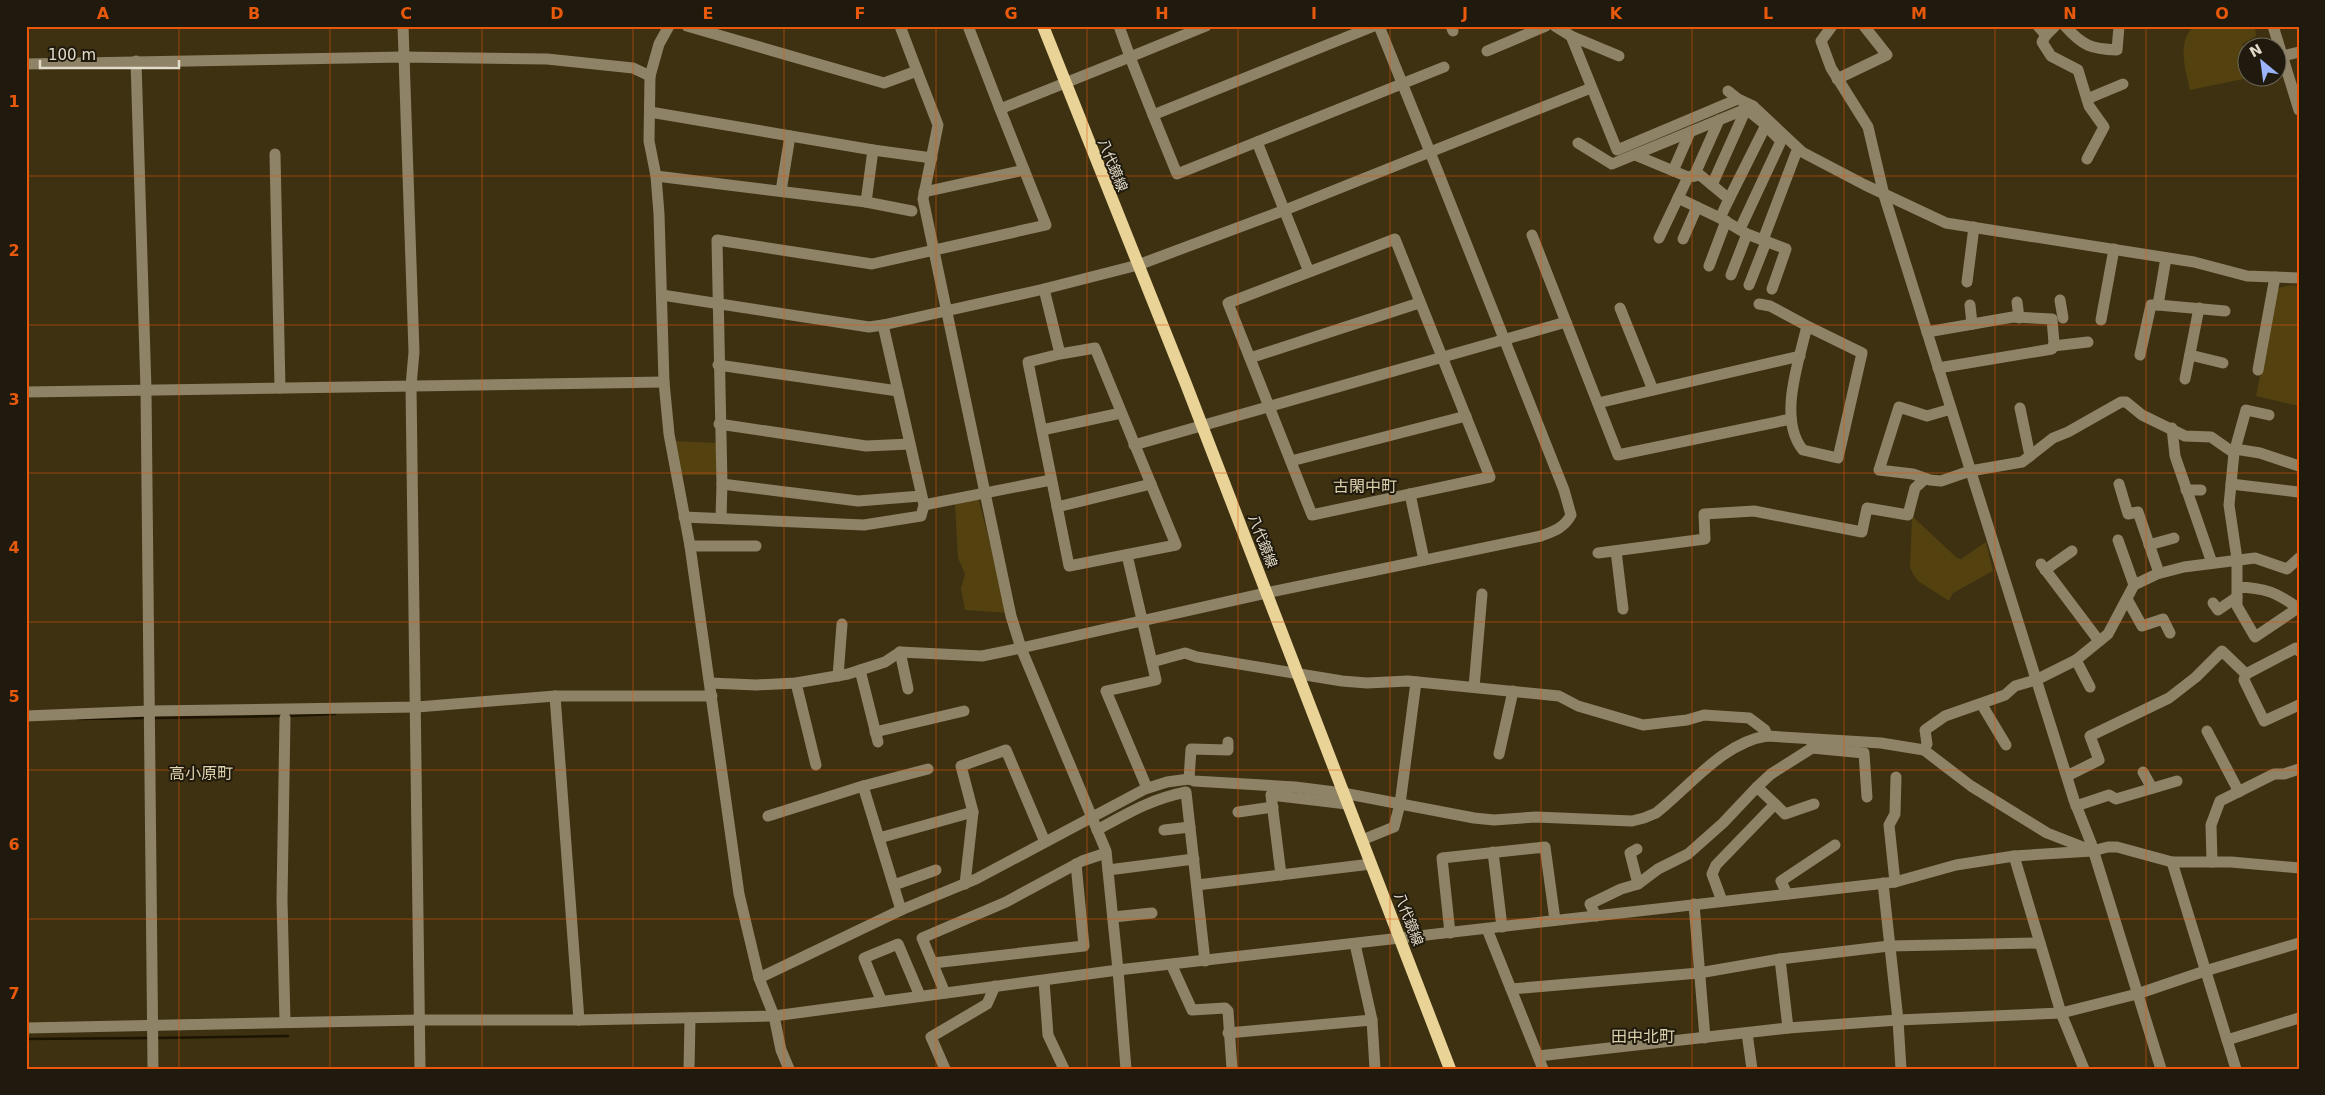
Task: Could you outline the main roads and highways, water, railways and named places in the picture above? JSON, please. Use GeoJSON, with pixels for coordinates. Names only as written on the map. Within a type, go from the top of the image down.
{"type":"FeatureCollection","features":[{"type":"Feature","properties":{"kind":"main road","name":"八代鏡線"},"geometry":{"type":"LineString","coordinates":[[1043,26],[1203,426],[1450,1069]]}},
{"type":"Feature","properties":{"kind":"waterway"},"geometry":{"type":"LineString","coordinates":[[288,716],[335,714]]}},
{"type":"Feature","properties":{"kind":"waterway"},"geometry":{"type":"LineString","coordinates":[[153,718],[282,716]]}},
{"type":"Feature","properties":{"kind":"waterway"},"geometry":{"type":"LineString","coordinates":[[78,719],[147,718]]}},
{"type":"Feature","properties":{"kind":"waterway"},"geometry":{"type":"LineString","coordinates":[[155,1038],[288,1036]]}},
{"type":"Feature","properties":{"kind":"waterway"},"geometry":{"type":"LineString","coordinates":[[26,1039],[150,1038]]}},
{"type":"Feature","properties":{"kind":"district","name":"古閑中町"},"geometry":{"type":"Point","coordinates":[1365,486]}},
{"type":"Feature","properties":{"kind":"district","name":"高小原町"},"geometry":{"type":"Point","coordinates":[201,773]}},
{"type":"Feature","properties":{"kind":"district","name":"田中北町"},"geometry":{"type":"Point","coordinates":[1643,1036]}}]}
